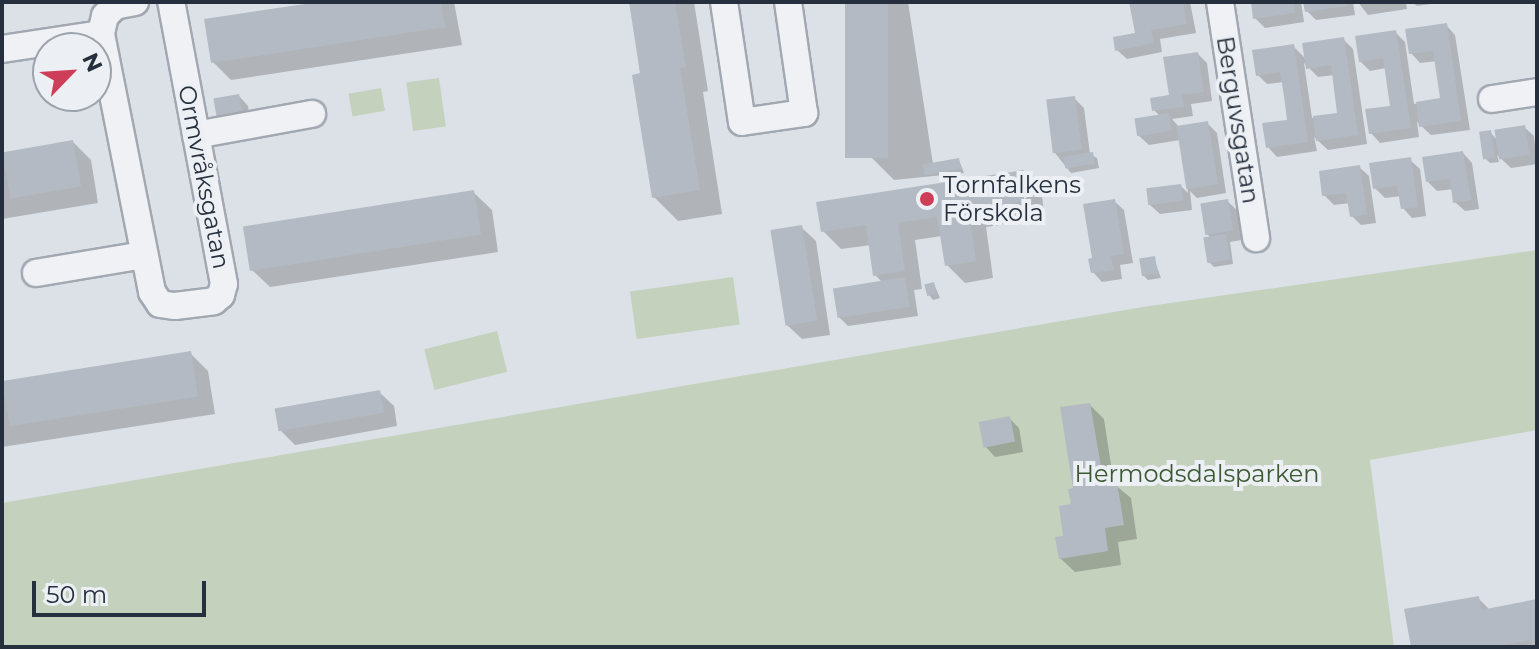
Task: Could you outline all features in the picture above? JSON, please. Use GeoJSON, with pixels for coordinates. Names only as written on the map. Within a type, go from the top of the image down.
{"type":"FeatureCollection","features":[{"type":"Feature","properties":{"kind":"street"},"geometry":{"type":"LineString","coordinates":[[101,32],[105,16],[115,6],[135,2]]}},
{"type":"Feature","properties":{"kind":"street","name":"Ormvråksgatan"},"geometry":{"type":"LineString","coordinates":[[112,92],[152,292],[160,304],[175,306],[214,301],[221,295],[224,284],[171,2]]}},
{"type":"Feature","properties":{"kind":"street"},"geometry":{"type":"LineString","coordinates":[[724,2],[742,122],[804,113],[788,2]]}},
{"type":"Feature","properties":{"kind":"street","name":"Berguvsgatan"},"geometry":{"type":"LineString","coordinates":[[1220,2],[1256,238]]}},
{"type":"Feature","properties":{"kind":"street"},"geometry":{"type":"LineString","coordinates":[[2,49],[32,44]]}},
{"type":"Feature","properties":{"kind":"street"},"geometry":{"type":"LineString","coordinates":[[1492,99],[1537,92]]}},
{"type":"Feature","properties":{"kind":"street"},"geometry":{"type":"LineString","coordinates":[[196,135],[312,114]]}},
{"type":"Feature","properties":{"kind":"street"},"geometry":{"type":"LineString","coordinates":[[36,273],[143,255]]}},
{"type":"Feature","properties":{"kind":"green space"},"geometry":{"type":"Polygon","coordinates":[[[439,78],[446,127],[413,131],[406,83],[439,78]]]}},
{"type":"Feature","properties":{"kind":"green space"},"geometry":{"type":"Polygon","coordinates":[[[381,88],[385,111],[352,116],[349,94],[381,88]]]}},
{"type":"Feature","properties":{"kind":"green space","name":"Hermodsdalsparken"},"geometry":{"type":"Polygon","coordinates":[[[1537,250],[1537,430],[1370,460],[1394,647],[2,647],[2,503],[1143,307],[1537,250]]]}},
{"type":"Feature","properties":{"kind":"green space"},"geometry":{"type":"Polygon","coordinates":[[[733,277],[740,325],[637,339],[630,291],[733,277]]]}},
{"type":"Feature","properties":{"kind":"green space"},"geometry":{"type":"Polygon","coordinates":[[[497,331],[507,372],[434,390],[424,349],[497,331]]]}},
{"type":"Feature","properties":{"kind":"building"},"geometry":{"type":"Polygon","coordinates":[[[318,2],[441,2],[445,27],[211,63],[204,19],[318,2]]]}},
{"type":"Feature","properties":{"kind":"building"},"geometry":{"type":"Polygon","coordinates":[[[629,2],[675,2],[686,67],[680,68],[700,190],[652,198],[632,75],[640,73],[629,2]]]}},
{"type":"Feature","properties":{"kind":"building"},"geometry":{"type":"Polygon","coordinates":[[[845,2],[888,2],[888,158],[845,158],[845,2]]]}},
{"type":"Feature","properties":{"kind":"building"},"geometry":{"type":"Polygon","coordinates":[[[1129,2],[1183,2],[1187,24],[1151,30],[1154,43],[1115,51],[1113,37],[1135,33],[1129,2]]]}},
{"type":"Feature","properties":{"kind":"building"},"geometry":{"type":"Polygon","coordinates":[[[1251,2],[1294,2],[1295,13],[1253,19],[1251,2]]]}},
{"type":"Feature","properties":{"kind":"building"},"geometry":{"type":"Polygon","coordinates":[[[1303,2],[1346,2],[1347,6],[1305,12],[1303,2]]]}},
{"type":"Feature","properties":{"kind":"building"},"geometry":{"type":"Polygon","coordinates":[[[1447,23],[1461,121],[1419,127],[1416,102],[1440,98],[1433,51],[1409,54],[1405,29],[1447,23]]]}},
{"type":"Feature","properties":{"kind":"building"},"geometry":{"type":"Polygon","coordinates":[[[1396,30],[1411,128],[1369,134],[1365,109],[1390,106],[1383,58],[1359,62],[1355,36],[1396,30]]]}},
{"type":"Feature","properties":{"kind":"building"},"geometry":{"type":"Polygon","coordinates":[[[1344,37],[1358,135],[1316,141],[1313,116],[1337,113],[1331,65],[1306,69],[1302,43],[1344,37]]]}},
{"type":"Feature","properties":{"kind":"building"},"geometry":{"type":"Polygon","coordinates":[[[1294,44],[1308,142],[1266,148],[1262,123],[1287,120],[1284,96],[1280,72],[1256,76],[1252,50],[1294,44]]]}},
{"type":"Feature","properties":{"kind":"building"},"geometry":{"type":"Polygon","coordinates":[[[1198,52],[1204,92],[1182,95],[1184,107],[1152,111],[1150,98],[1169,95],[1163,57],[1198,52]]]}},
{"type":"Feature","properties":{"kind":"building"},"geometry":{"type":"Polygon","coordinates":[[[239,94],[243,117],[217,121],[213,99],[239,94]]]}},
{"type":"Feature","properties":{"kind":"building"},"geometry":{"type":"Polygon","coordinates":[[[1075,96],[1082,150],[1053,153],[1046,100],[1075,96]]]}},
{"type":"Feature","properties":{"kind":"building"},"geometry":{"type":"Polygon","coordinates":[[[1169,113],[1172,131],[1137,136],[1134,118],[1169,113]]]}},
{"type":"Feature","properties":{"kind":"building"},"geometry":{"type":"Polygon","coordinates":[[[1208,121],[1218,184],[1186,189],[1176,126],[1208,121]]]}},
{"type":"Feature","properties":{"kind":"building"},"geometry":{"type":"Polygon","coordinates":[[[1525,125],[1530,155],[1499,159],[1494,130],[1525,125]]]}},
{"type":"Feature","properties":{"kind":"building"},"geometry":{"type":"Polygon","coordinates":[[[1491,130],[1495,158],[1483,159],[1479,132],[1491,130]]]}},
{"type":"Feature","properties":{"kind":"building"},"geometry":{"type":"Polygon","coordinates":[[[73,140],[81,186],[10,199],[2,153],[73,140]]]}},
{"type":"Feature","properties":{"kind":"building"},"geometry":{"type":"Polygon","coordinates":[[[1463,151],[1471,200],[1453,203],[1450,179],[1426,182],[1422,157],[1463,151]]]}},
{"type":"Feature","properties":{"kind":"building"},"geometry":{"type":"Polygon","coordinates":[[[1093,152],[1095,164],[1065,169],[1063,157],[1093,152]]]}},
{"type":"Feature","properties":{"kind":"building"},"geometry":{"type":"Polygon","coordinates":[[[1411,157],[1418,207],[1401,209],[1397,186],[1373,189],[1369,163],[1411,157]]]}},
{"type":"Feature","properties":{"kind":"building"},"geometry":{"type":"Polygon","coordinates":[[[959,158],[961,169],[924,175],[923,164],[959,158]]]}},
{"type":"Feature","properties":{"kind":"building"},"geometry":{"type":"Polygon","coordinates":[[[1360,165],[1367,214],[1350,217],[1346,193],[1322,196],[1319,171],[1360,165]]]}},
{"type":"Feature","properties":{"kind":"building"},"geometry":{"type":"Polygon","coordinates":[[[1024,170],[1028,201],[969,210],[976,261],[945,266],[937,217],[898,223],[905,271],[873,276],[866,225],[821,232],[816,202],[1024,170]]]}},
{"type":"Feature","properties":{"kind":"building"},"geometry":{"type":"Polygon","coordinates":[[[1181,184],[1183,201],[1148,205],[1146,188],[1181,184]]]}},
{"type":"Feature","properties":{"kind":"building"},"geometry":{"type":"Polygon","coordinates":[[[474,190],[481,234],[250,271],[243,227],[474,190]]]}},
{"type":"Feature","properties":{"kind":"building"},"geometry":{"type":"Polygon","coordinates":[[[1115,199],[1124,254],[1111,256],[1114,270],[1091,273],[1088,259],[1092,258],[1083,204],[1115,199]]]}},
{"type":"Feature","properties":{"kind":"building"},"geometry":{"type":"Polygon","coordinates":[[[1228,199],[1233,231],[1205,235],[1200,203],[1228,199]]]}},
{"type":"Feature","properties":{"kind":"building"},"geometry":{"type":"Polygon","coordinates":[[[802,225],[817,321],[786,326],[770,230],[802,225]]]}},
{"type":"Feature","properties":{"kind":"building"},"geometry":{"type":"Polygon","coordinates":[[[1226,234],[1230,260],[1207,263],[1203,238],[1226,234]]]}},
{"type":"Feature","properties":{"kind":"building"},"geometry":{"type":"Polygon","coordinates":[[[1155,256],[1158,274],[1142,276],[1139,259],[1155,256]]]}},
{"type":"Feature","properties":{"kind":"building"},"geometry":{"type":"Polygon","coordinates":[[[905,277],[910,307],[838,318],[833,288],[905,277]]]}},
{"type":"Feature","properties":{"kind":"building"},"geometry":{"type":"Polygon","coordinates":[[[934,282],[937,294],[927,296],[924,284],[934,282]]]}},
{"type":"Feature","properties":{"kind":"building"},"geometry":{"type":"Polygon","coordinates":[[[191,351],[198,396],[10,426],[2,381],[191,351]]]}},
{"type":"Feature","properties":{"kind":"building"},"geometry":{"type":"Polygon","coordinates":[[[380,390],[384,413],[279,431],[275,409],[380,390]]]}},
{"type":"Feature","properties":{"kind":"building"},"geometry":{"type":"Polygon","coordinates":[[[1090,403],[1104,484],[1117,482],[1124,525],[1105,528],[1108,551],[1059,559],[1055,537],[1063,536],[1059,506],[1071,504],[1068,489],[1073,488],[1060,407],[1090,403]]]}},
{"type":"Feature","properties":{"kind":"building"},"geometry":{"type":"Polygon","coordinates":[[[1010,416],[1015,442],[984,448],[979,422],[1010,416]]]}},
{"type":"Feature","properties":{"kind":"building"},"geometry":{"type":"Polygon","coordinates":[[[1479,596],[1481,610],[1537,599],[1537,647],[1533,647],[1531,640],[1494,647],[1411,647],[1404,609],[1479,596]]]}},
{"type":"Feature","properties":{"kind":"place","name":"Tornfalkens Förskola"},"geometry":{"type":"Point","coordinates":[927,199]}}]}
